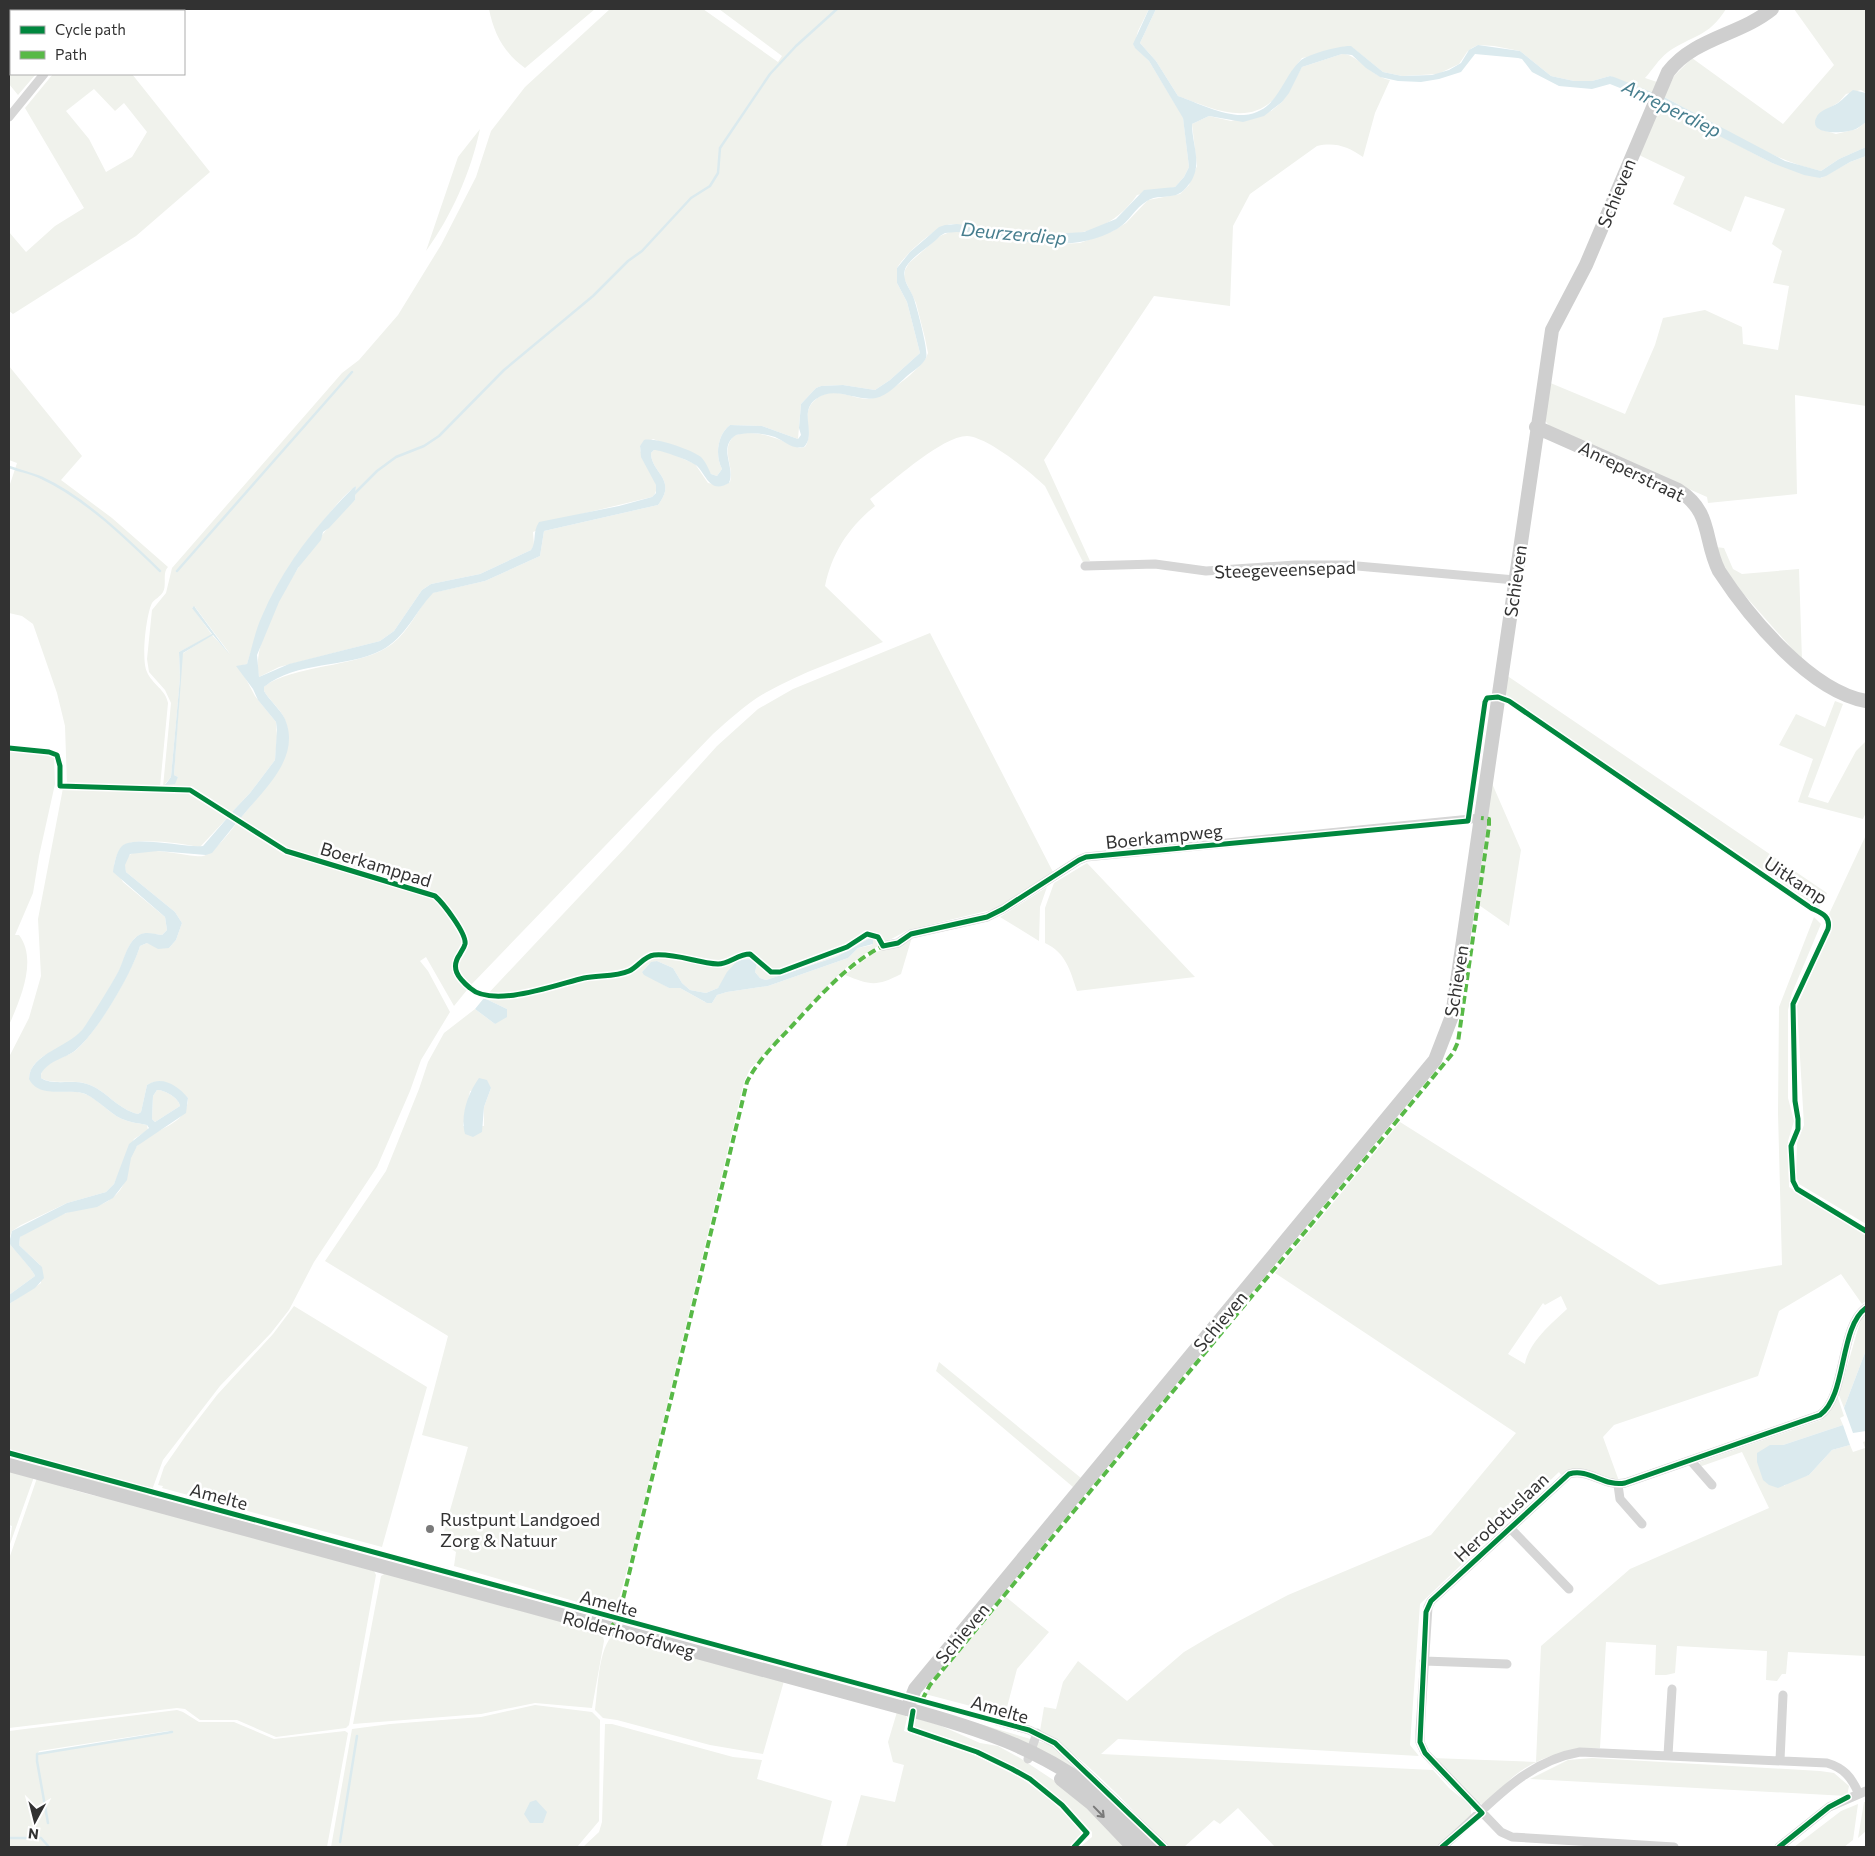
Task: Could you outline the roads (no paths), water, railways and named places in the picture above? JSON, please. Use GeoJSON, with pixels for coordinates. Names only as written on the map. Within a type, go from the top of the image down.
{"type":"FeatureCollection","features":[{"type":"Feature","properties":{"kind":"street","name":"Schieven"},"geometry":{"type":"LineString","coordinates":[[907,1709],[915,1689],[1435,1060],[1452,1016],[1536,427],[1552,330],[1586,265],[1658,91],[1668,72],[1685,54],[1699,45],[1740,28],[1772,9]]}},
{"type":"Feature","properties":{"kind":"street"},"geometry":{"type":"LineString","coordinates":[[9,117],[43,75]]}},
{"type":"Feature","properties":{"kind":"street","name":"Anreperstraat"},"geometry":{"type":"LineString","coordinates":[[1536,427],[1678,490],[1690,498],[1705,522],[1715,562],[1719,570],[1777,644],[1803,669],[1828,687],[1855,699],[1866,701]]}},
{"type":"Feature","properties":{"kind":"street","name":"Steegeveensepad"},"geometry":{"type":"LineString","coordinates":[[1085,566],[1155,564],[1206,571],[1295,565],[1346,565],[1515,580]]}},
{"type":"Feature","properties":{"kind":"street","name":"Boerkampweg"},"geometry":{"type":"LineString","coordinates":[[884,946],[898,943],[912,934],[987,917],[1003,909],[1079,860],[1086,858],[1480,818]]}},
{"type":"Feature","properties":{"kind":"street"},"geometry":{"type":"LineString","coordinates":[[1642,1524],[1620,1499],[1618,1485],[1815,1418],[1824,1413],[1831,1402],[1854,1325],[1861,1312],[1866,1308]]}},
{"type":"Feature","properties":{"kind":"street"},"geometry":{"type":"LineString","coordinates":[[1691,1461],[1712,1485]]}},
{"type":"Feature","properties":{"kind":"street","name":"Rolderhoofdweg"},"geometry":{"type":"LineString","coordinates":[[9,1465],[907,1709],[988,1734],[1094,1791],[1151,1847]]}},
{"type":"Feature","properties":{"kind":"street","name":"Herodotuslaan"},"geometry":{"type":"LineString","coordinates":[[1618,1485],[1584,1472],[1568,1474],[1431,1601],[1426,1612],[1420,1731],[1422,1747],[1482,1813],[1501,1832],[1512,1837],[1674,1847]]}},
{"type":"Feature","properties":{"kind":"street","name":"Herodotuslaan"},"geometry":{"type":"LineString","coordinates":[[1510,1528],[1569,1589]]}},
{"type":"Feature","properties":{"kind":"street"},"geometry":{"type":"LineString","coordinates":[[1424,1661],[1507,1664]]}},
{"type":"Feature","properties":{"kind":"street"},"geometry":{"type":"LineString","coordinates":[[1668,1755],[1672,1689]]}},
{"type":"Feature","properties":{"kind":"street"},"geometry":{"type":"LineString","coordinates":[[1780,1760],[1783,1695]]}},
{"type":"Feature","properties":{"kind":"street","name":"Amelte"},"geometry":{"type":"LineString","coordinates":[[997,1722],[1037,1734],[1055,1743],[1164,1847]]}},
{"type":"Feature","properties":{"kind":"street","name":"Amelte"},"geometry":{"type":"LineString","coordinates":[[1029,1755],[1037,1734]]}},
{"type":"Feature","properties":{"kind":"street"},"geometry":{"type":"LineString","coordinates":[[1442,1847],[1482,1813],[1523,1774],[1538,1765],[1562,1755],[1591,1751],[1780,1760],[1836,1766],[1848,1774],[1862,1792],[1829,1807],[1779,1847]]}},
{"type":"Feature","properties":{"kind":"street","name":"Rolderhoofdweg"},"geometry":{"type":"LineString","coordinates":[[1029,1755],[1091,1803],[1133,1847]]}},
{"type":"Feature","properties":{"kind":"water"},"geometry":{"type":"Polygon","coordinates":[[[1149,9],[1156,9],[1140,43],[1156,61],[1178,96],[1236,115],[1255,113],[1264,108],[1278,94],[1300,61],[1325,51],[1351,46],[1383,72],[1402,76],[1432,75],[1449,70],[1461,63],[1469,50],[1478,45],[1520,51],[1551,76],[1574,81],[1592,81],[1610,76],[1614,77],[1664,97],[1785,161],[1821,171],[1839,159],[1866,147],[1866,156],[1820,178],[1804,175],[1772,163],[1645,98],[1610,84],[1592,89],[1559,86],[1532,72],[1522,59],[1518,58],[1475,54],[1461,72],[1421,82],[1398,81],[1380,77],[1366,68],[1352,55],[1342,54],[1302,67],[1289,93],[1282,102],[1264,116],[1243,122],[1209,116],[1192,124],[1196,169],[1190,183],[1178,194],[1147,201],[1125,223],[1098,238],[1058,244],[957,232],[945,233],[940,236],[913,259],[904,271],[905,280],[914,299],[922,330],[926,348],[925,361],[880,397],[868,399],[831,393],[816,399],[808,410],[809,435],[804,447],[792,446],[775,437],[766,435],[750,433],[736,435],[731,440],[727,452],[731,477],[729,483],[723,486],[713,485],[694,464],[676,456],[654,450],[651,453],[652,460],[665,482],[663,496],[658,505],[544,531],[540,556],[485,581],[433,593],[398,638],[382,650],[353,660],[291,672],[277,678],[264,687],[264,691],[285,719],[289,734],[288,748],[277,774],[240,819],[231,813],[250,793],[275,760],[277,730],[276,722],[258,700],[253,689],[236,666],[247,664],[262,616],[290,564],[313,532],[353,488],[356,486],[355,500],[323,532],[321,540],[298,568],[279,602],[257,655],[259,677],[289,664],[380,641],[394,631],[422,590],[431,584],[480,574],[531,550],[539,522],[619,506],[652,497],[656,493],[656,485],[641,457],[640,446],[644,440],[664,442],[696,454],[704,461],[711,474],[717,476],[722,469],[718,458],[718,446],[722,434],[730,425],[762,426],[798,439],[801,435],[799,428],[801,404],[816,388],[843,385],[875,390],[890,380],[920,353],[907,302],[897,283],[897,268],[910,252],[939,227],[957,224],[1037,235],[1084,232],[1116,219],[1144,190],[1175,187],[1184,177],[1189,167],[1183,118],[1149,61],[1133,44],[1149,9]]]}},
{"type":"Feature","properties":{"kind":"water"},"geometry":{"type":"Polygon","coordinates":[[[1853,90],[1866,93],[1866,122],[1856,129],[1845,132],[1823,131],[1818,128],[1815,124],[1818,115],[1838,103],[1853,90]]]}},
{"type":"Feature","properties":{"kind":"water"},"geometry":{"type":"Polygon","coordinates":[[[194,606],[230,655],[213,635],[183,653],[174,775],[178,777],[175,784],[165,785],[171,777],[180,678],[179,652],[212,634],[192,608],[194,606]]]}},
{"type":"Feature","properties":{"kind":"water"},"geometry":{"type":"Polygon","coordinates":[[[229,816],[238,821],[212,853],[206,855],[158,851],[130,854],[125,865],[126,872],[175,912],[182,923],[176,940],[169,948],[158,949],[147,943],[140,946],[130,971],[95,1028],[74,1052],[53,1062],[41,1074],[41,1078],[51,1082],[87,1084],[124,1108],[138,1114],[141,1112],[147,1085],[158,1081],[169,1083],[188,1098],[186,1113],[137,1146],[131,1158],[127,1180],[113,1198],[97,1207],[66,1213],[20,1237],[19,1245],[42,1267],[44,1278],[35,1288],[9,1304],[9,1295],[35,1276],[9,1243],[12,1231],[67,1203],[106,1192],[114,1184],[129,1144],[149,1128],[147,1125],[118,1117],[86,1094],[46,1091],[33,1085],[29,1079],[31,1070],[36,1062],[70,1040],[85,1026],[113,981],[128,948],[135,938],[144,933],[162,935],[167,930],[165,917],[113,872],[118,852],[122,846],[138,842],[203,846],[229,816]],[[157,1090],[153,1096],[152,1119],[155,1122],[180,1106],[174,1097],[157,1090]]]}},
{"type":"Feature","properties":{"kind":"water"},"geometry":{"type":"Polygon","coordinates":[[[870,938],[873,939],[873,944],[858,948],[848,958],[768,986],[717,995],[712,1003],[707,1003],[680,988],[669,988],[644,975],[642,972],[651,962],[657,961],[673,968],[682,983],[690,990],[706,993],[718,988],[727,972],[738,960],[754,959],[757,964],[755,972],[760,978],[766,980],[836,957],[870,938]]]}},
{"type":"Feature","properties":{"kind":"water"},"geometry":{"type":"Polygon","coordinates":[[[484,998],[507,1009],[507,1017],[495,1024],[475,1009],[484,998]]]}},
{"type":"Feature","properties":{"kind":"water"},"geometry":{"type":"Polygon","coordinates":[[[479,1078],[487,1080],[491,1088],[484,1107],[482,1132],[473,1137],[465,1134],[464,1112],[471,1090],[479,1078]]]}},
{"type":"Feature","properties":{"kind":"water"},"geometry":{"type":"Polygon","coordinates":[[[1866,1350],[1866,1431],[1853,1433],[1844,1408],[1866,1350]]]}},
{"type":"Feature","properties":{"kind":"water"},"geometry":{"type":"Polygon","coordinates":[[[1843,1425],[1850,1445],[1832,1450],[1809,1475],[1778,1488],[1769,1485],[1763,1480],[1757,1462],[1757,1453],[1770,1445],[1783,1445],[1843,1425]]]}},
{"type":"Feature","properties":{"kind":"water"},"geometry":{"type":"Polygon","coordinates":[[[536,1800],[547,1812],[543,1823],[530,1823],[524,1814],[530,1802],[536,1800]]]}},
{"type":"Feature","properties":{"kind":"waterway"},"geometry":{"type":"LineString","coordinates":[[354,494],[377,471],[396,457],[424,446],[439,436],[504,370],[593,296],[628,261],[642,251],[691,198],[710,186],[718,173],[720,148],[770,74],[796,46],[837,9]]}},
{"type":"Feature","properties":{"kind":"waterway"},"geometry":{"type":"LineString","coordinates":[[177,571],[352,372]]}},
{"type":"Feature","properties":{"kind":"waterway"},"geometry":{"type":"LineString","coordinates":[[9,467],[42,478],[74,496],[119,532],[160,571]]}},
{"type":"Feature","properties":{"kind":"waterway"},"geometry":{"type":"LineString","coordinates":[[48,1823],[37,1754],[172,1732]]}},
{"type":"Feature","properties":{"kind":"waterway"},"geometry":{"type":"LineString","coordinates":[[340,1842],[357,1736]]}},
{"type":"Feature","properties":{"kind":"waterway"},"geometry":{"type":"LineString","coordinates":[[9,1838],[41,1838],[49,1847]]}},
{"type":"Feature","properties":{"kind":"place","name":"Rustpunt Landgoed Zorg & Natuur"},"geometry":{"type":"Point","coordinates":[430,1529]}},
{"type":"Feature","properties":{"kind":"water label","name":"Anreperdiep"},"geometry":{"type":"Point","coordinates":[1672,108]}},
{"type":"Feature","properties":{"kind":"water label","name":"Deurzerdiep"},"geometry":{"type":"Point","coordinates":[1014,233]}}]}
